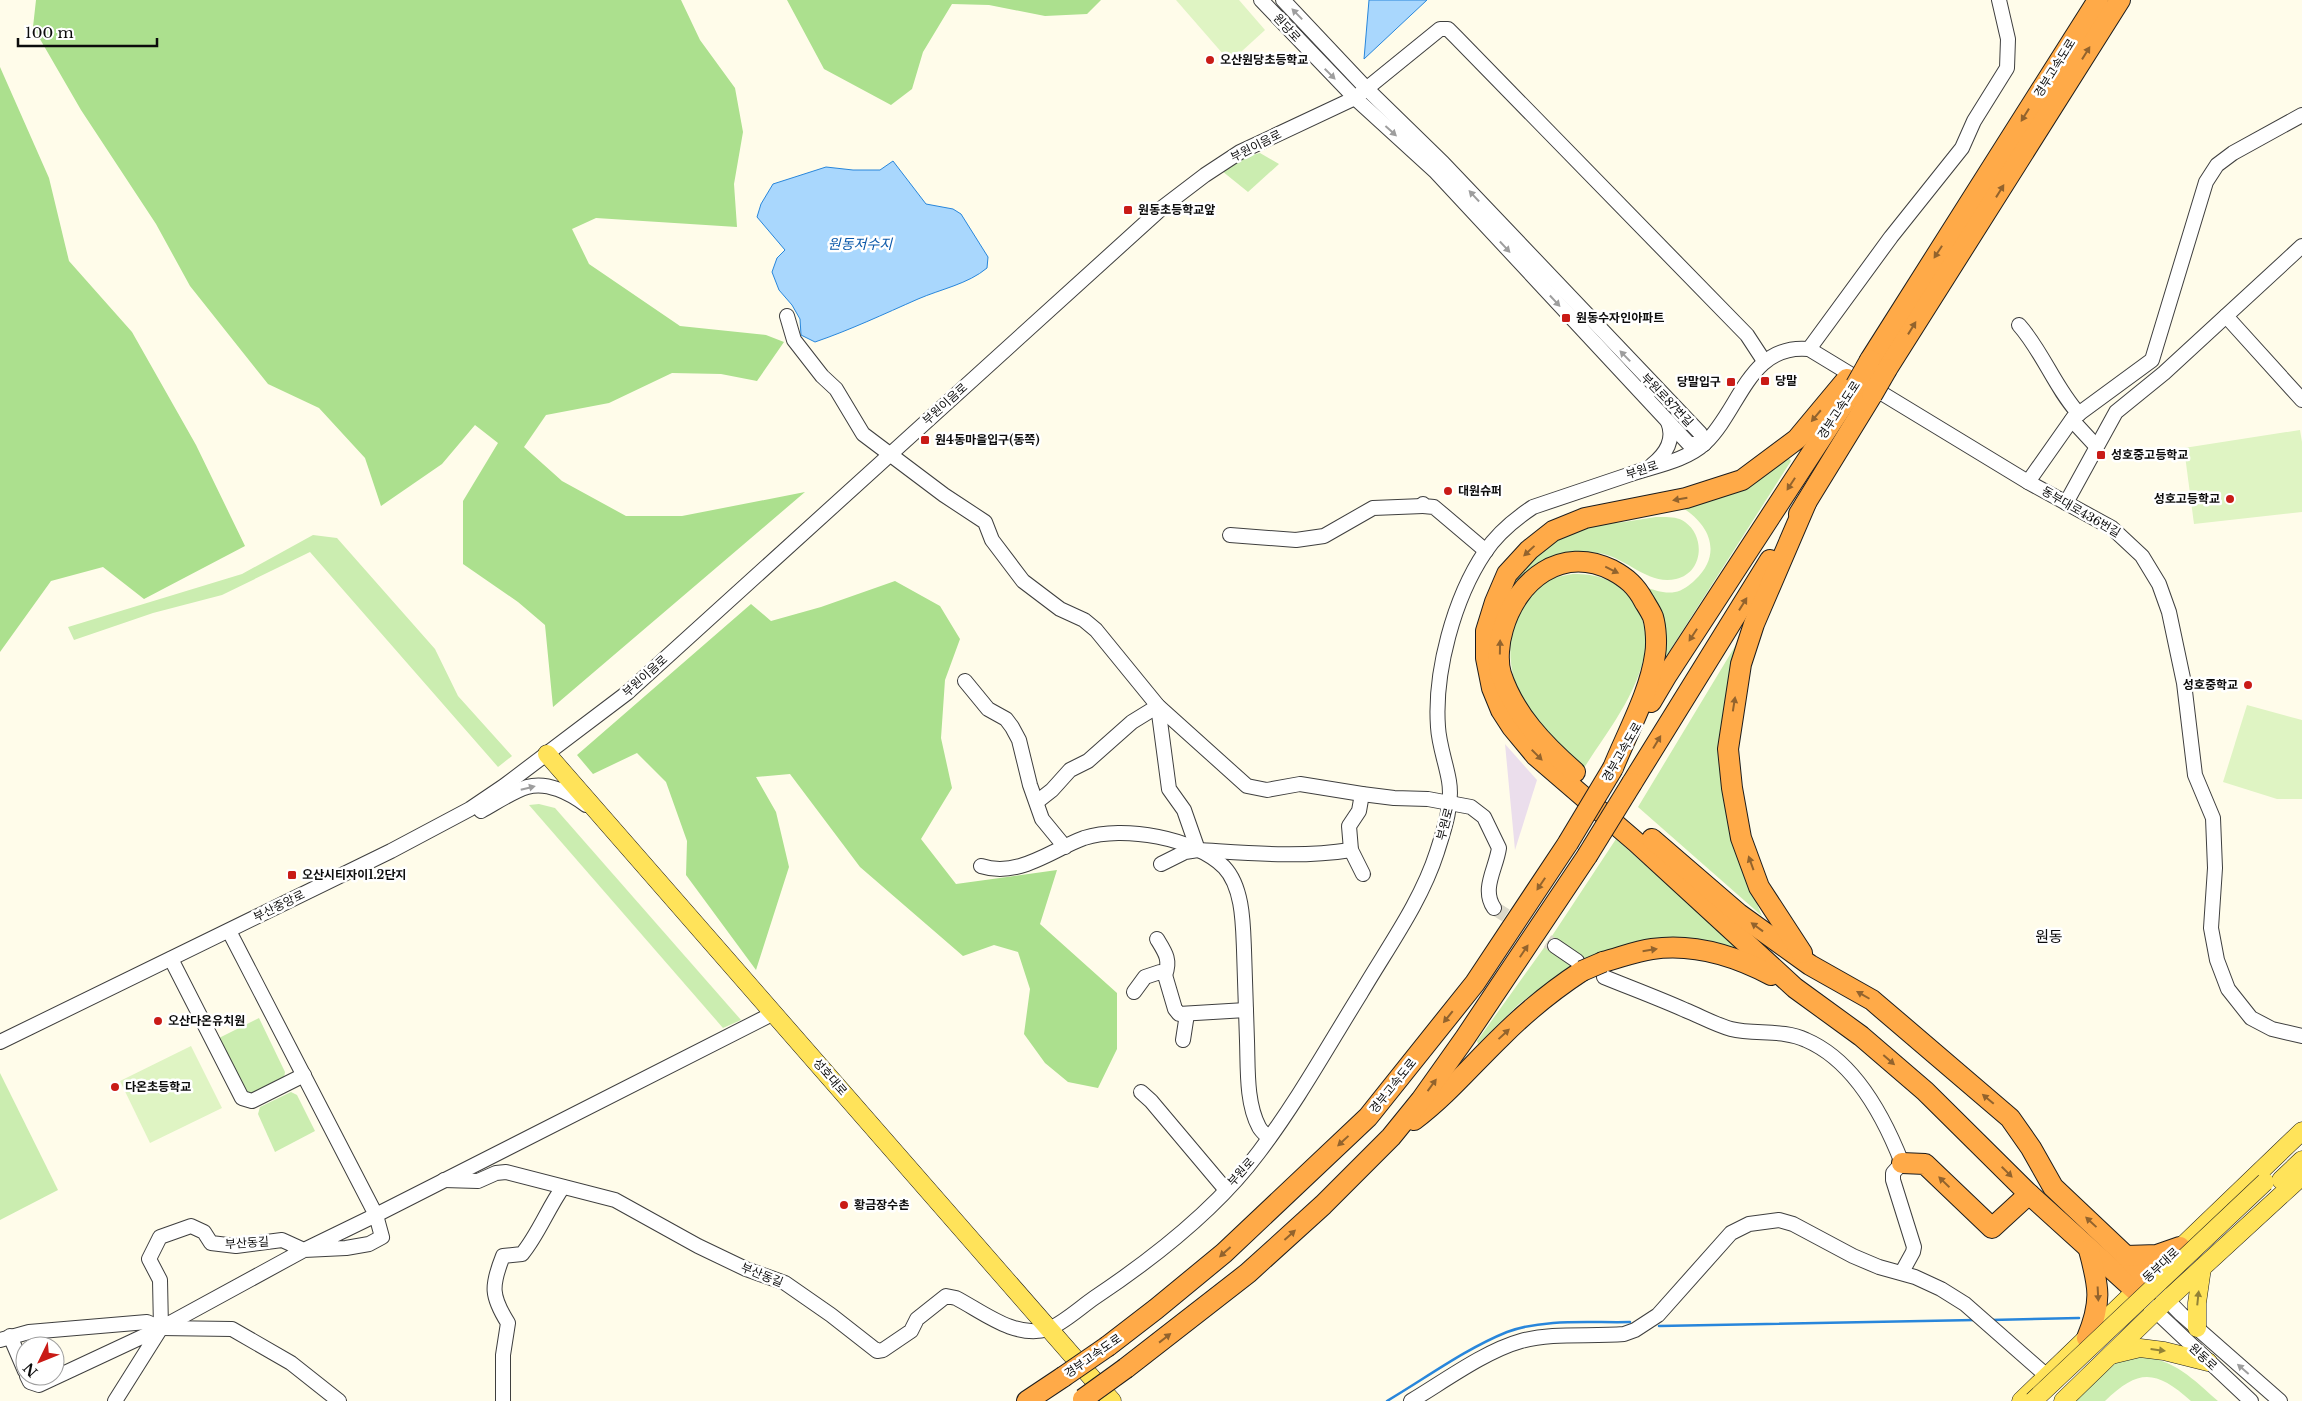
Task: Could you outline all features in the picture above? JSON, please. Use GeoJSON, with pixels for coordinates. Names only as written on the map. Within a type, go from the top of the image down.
{"type":"FeatureCollection","features":[{"type":"Feature","properties":{"kind":"highway","name":"경부고속도로"},"geometry":{"type":"LineString","coordinates":[[1873,362],[1897,315],[2098,0]]}},
{"type":"Feature","properties":{"kind":"highway","name":"경부고속도로"},"geometry":{"type":"LineString","coordinates":[[1027,1401],[1108,1346],[1224,1253],[1368,1117],[1475,983],[1568,843],[1667,675],[1873,362],[2120,0]]}},
{"type":"Feature","properties":{"kind":"highway"},"geometry":{"type":"LineString","coordinates":[[1873,362],[1858,386],[1797,438],[1742,480],[1686,498],[1585,518],[1553,531],[1528,550],[1507,574],[1495,602],[1486,631],[1486,658],[1492,688],[1501,710],[1512,727],[1536,756],[1636,842],[1795,988],[1862,1036],[1925,1091],[2029,1194],[2089,1250],[2141,1284]]}},
{"type":"Feature","properties":{"kind":"highway","name":"경부고속도로"},"geometry":{"type":"LineString","coordinates":[[1082,1400],[1248,1273],[1323,1205],[1390,1137],[1420,1100],[1465,1038],[1587,856],[1806,503],[1858,386]]}},
{"type":"Feature","properties":{"kind":"highway"},"geometry":{"type":"LineString","coordinates":[[1806,503],[1754,624],[1741,664],[1728,749],[1732,788],[1741,838],[1759,887],[1810,965]]}},
{"type":"Feature","properties":{"kind":"highway"},"geometry":{"type":"LineString","coordinates":[[1613,768],[1650,678],[1656,653],[1653,618],[1638,590],[1626,577],[1593,562],[1558,565],[1530,582],[1508,609],[1499,641],[1500,672],[1512,700],[1529,726],[1564,763],[1739,914],[1810,965],[1872,1000],[2010,1118],[2031,1148],[2054,1187],[2126,1256],[2141,1284]]}},
{"type":"Feature","properties":{"kind":"highway"},"geometry":{"type":"LineString","coordinates":[[1390,1137],[1435,1104],[1502,1036],[1579,966],[1604,970],[1652,949],[1696,948],[1745,962],[1795,988]]}},
{"type":"Feature","properties":{"kind":"highway"},"geometry":{"type":"LineString","coordinates":[[1902,1163],[1926,1164],[1992,1228],[2029,1194]]}},
{"type":"Feature","properties":{"kind":"highway"},"geometry":{"type":"LineString","coordinates":[[2126,1256],[2157,1255],[2180,1247]]}},
{"type":"Feature","properties":{"kind":"highway"},"geometry":{"type":"LineString","coordinates":[[2087,1338],[2095,1318],[2098,1300],[2096,1278],[2089,1250]]}},
{"type":"Feature","properties":{"kind":"main road","name":"성호대로"},"geometry":{"type":"LineString","coordinates":[[548,754],[1112,1401]]}},
{"type":"Feature","properties":{"kind":"main road","name":"동부대로"},"geometry":{"type":"LineString","coordinates":[[2021,1401],[2302,1131]]}},
{"type":"Feature","properties":{"kind":"main road","name":"동부대로"},"geometry":{"type":"LineString","coordinates":[[2049,1401],[2268,1185],[2302,1146]]}},
{"type":"Feature","properties":{"kind":"main road","name":"동부대로"},"geometry":{"type":"LineString","coordinates":[[2033,1401],[2268,1185],[2302,1160]]}},
{"type":"Feature","properties":{"kind":"main road"},"geometry":{"type":"LineString","coordinates":[[2063,1401],[2202,1268],[2300,1181]]}},
{"type":"Feature","properties":{"kind":"main road"},"geometry":{"type":"LineString","coordinates":[[2197,1328],[2197,1304],[2202,1268]]}},
{"type":"Feature","properties":{"kind":"main road"},"geometry":{"type":"LineString","coordinates":[[2110,1355],[2140,1348],[2164,1351],[2208,1362]]}},
{"type":"Feature","properties":{"kind":"street","name":"원당로"},"geometry":{"type":"LineString","coordinates":[[1261,0],[1354,98]]}},
{"type":"Feature","properties":{"kind":"street","name":"원당로"},"geometry":{"type":"LineString","coordinates":[[1283,0],[1366,88]]}},
{"type":"Feature","properties":{"kind":"street"},"geometry":{"type":"LineString","coordinates":[[1809,349],[1891,237],[1962,148],[1974,121],[2007,68],[2008,39],[1999,0]]}},
{"type":"Feature","properties":{"kind":"street","name":"부원이음로"},"geometry":{"type":"LineString","coordinates":[[548,754],[626,693],[1163,207],[1205,175],[1240,152],[1354,98],[1432,33],[1440,29],[1448,29],[1748,335],[1764,361]]}},
{"type":"Feature","properties":{"kind":"street","name":"부원로87번길"},"geometry":{"type":"LineString","coordinates":[[1354,98],[1435,171],[1526,261],[1700,433],[1704,444],[1689,444],[1667,421],[1526,261],[1443,163],[1366,88]]}},
{"type":"Feature","properties":{"kind":"street"},"geometry":{"type":"LineString","coordinates":[[2028,482],[2075,417],[2152,360],[2206,182],[2217,165],[2233,153],[2302,115]]}},
{"type":"Feature","properties":{"kind":"street"},"geometry":{"type":"LineString","coordinates":[[2066,503],[2116,412],[2164,373],[2302,246]]}},
{"type":"Feature","properties":{"kind":"street"},"geometry":{"type":"LineString","coordinates":[[787,316],[794,340],[804,355],[836,389],[863,434],[889,455],[985,522],[992,540],[1023,581],[1060,609],[1084,620],[1096,630],[1158,706],[1247,786],[1267,790],[1300,784],[1324,786],[1362,794],[1394,798],[1428,799],[1471,807],[1484,817],[1500,848],[1487,892],[1494,908]]}},
{"type":"Feature","properties":{"kind":"street"},"geometry":{"type":"LineString","coordinates":[[2226,316],[2302,400]]}},
{"type":"Feature","properties":{"kind":"street"},"geometry":{"type":"LineString","coordinates":[[2019,324],[2032,340],[2070,404],[2075,417],[2096,446]]}},
{"type":"Feature","properties":{"kind":"street","name":"부원로"},"geometry":{"type":"LineString","coordinates":[[1050,1328],[1111,1287],[1171,1240],[1226,1190],[1258,1154],[1407,917],[1429,875],[1450,802],[1450,783],[1438,728],[1438,695],[1442,662],[1458,607],[1471,576],[1486,551],[1514,520],[1533,507],[1678,458],[1704,444],[1719,427],[1748,381],[1764,361],[1786,350],[1796,348],[1809,349]]}},
{"type":"Feature","properties":{"kind":"street","name":"동부대로436번길"},"geometry":{"type":"LineString","coordinates":[[1809,349],[2028,482],[2112,528],[2129,541],[2142,556],[2158,584],[2169,612],[2178,647],[2195,775],[2213,818],[2215,868],[2211,928],[2217,960],[2231,994],[2251,1018],[2272,1029],[2302,1036]]}},
{"type":"Feature","properties":{"kind":"street"},"geometry":{"type":"LineString","coordinates":[[2152,360],[2164,373]]}},
{"type":"Feature","properties":{"kind":"street"},"geometry":{"type":"LineString","coordinates":[[1649,468],[1662,458],[1669,444],[1672,432],[1667,421]]}},
{"type":"Feature","properties":{"kind":"street"},"geometry":{"type":"LineString","coordinates":[[1230,535],[1296,540],[1324,536],[1373,508],[1423,505],[1434,507],[1486,551]]}},
{"type":"Feature","properties":{"kind":"street"},"geometry":{"type":"LineString","coordinates":[[965,682],[988,709],[1006,719],[1012,727],[1019,740],[1030,785],[1038,802],[1042,819],[1065,847]]}},
{"type":"Feature","properties":{"kind":"street"},"geometry":{"type":"LineString","coordinates":[[1038,802],[1070,770],[1088,761],[1132,722],[1158,706]]}},
{"type":"Feature","properties":{"kind":"street"},"geometry":{"type":"LineString","coordinates":[[1158,706],[1169,789],[1184,810],[1198,850]]}},
{"type":"Feature","properties":{"kind":"street","name":"부산중앙로"},"geometry":{"type":"LineString","coordinates":[[0,1042],[436,828],[477,805],[548,754]]}},
{"type":"Feature","properties":{"kind":"street"},"geometry":{"type":"LineString","coordinates":[[436,828],[469,818],[526,787],[545,786],[574,796],[604,819]]}},
{"type":"Feature","properties":{"kind":"street"},"geometry":{"type":"LineString","coordinates":[[1362,794],[1359,811],[1349,826],[1351,850],[1363,874]]}},
{"type":"Feature","properties":{"kind":"street"},"geometry":{"type":"LineString","coordinates":[[981,866],[993,870],[1008,869],[1027,864],[1085,838],[1105,834],[1142,834],[1198,850],[1212,857],[1225,869],[1232,879],[1243,924],[1252,1105],[1259,1127],[1269,1138]]}},
{"type":"Feature","properties":{"kind":"street"},"geometry":{"type":"LineString","coordinates":[[1161,864],[1185,852],[1198,850],[1282,856],[1322,855],[1351,850]]}},
{"type":"Feature","properties":{"kind":"street"},"geometry":{"type":"LineString","coordinates":[[229,931],[376,1215]]}},
{"type":"Feature","properties":{"kind":"street"},"geometry":{"type":"LineString","coordinates":[[1157,939],[1168,957],[1169,966],[1165,975],[1175,1009],[1179,1014],[1246,1010]]}},
{"type":"Feature","properties":{"kind":"street"},"geometry":{"type":"LineString","coordinates":[[1555,946],[1579,966]]}},
{"type":"Feature","properties":{"kind":"street"},"geometry":{"type":"LineString","coordinates":[[171,959],[242,1098],[252,1101],[304,1075]]}},
{"type":"Feature","properties":{"kind":"street"},"geometry":{"type":"LineString","coordinates":[[1604,970],[1731,1029],[1806,1039],[1827,1053],[1850,1073],[1871,1099],[1890,1132],[1902,1163],[1893,1173],[1893,1180],[1914,1247],[1902,1272]]}},
{"type":"Feature","properties":{"kind":"street"},"geometry":{"type":"LineString","coordinates":[[1134,992],[1145,977],[1160,972],[1165,975]]}},
{"type":"Feature","properties":{"kind":"street"},"geometry":{"type":"LineString","coordinates":[[65,1373],[161,1328],[304,1250],[774,1013]]}},
{"type":"Feature","properties":{"kind":"street"},"geometry":{"type":"LineString","coordinates":[[1183,1040],[1187,1014]]}},
{"type":"Feature","properties":{"kind":"street"},"geometry":{"type":"LineString","coordinates":[[1141,1092],[1151,1101],[1226,1190]]}},
{"type":"Feature","properties":{"kind":"street","name":"부산동길"},"geometry":{"type":"LineString","coordinates":[[444,1180],[478,1182],[496,1173],[506,1172],[615,1200],[698,1246],[746,1269],[785,1283],[831,1315],[877,1351],[884,1350],[911,1330],[917,1319],[946,1296],[956,1298],[1008,1327],[1038,1331],[1050,1328]]}},
{"type":"Feature","properties":{"kind":"street"},"geometry":{"type":"LineString","coordinates":[[503,1401],[503,1355],[508,1323],[496,1304],[494,1278],[503,1256],[522,1254],[530,1244],[563,1186]]}},
{"type":"Feature","properties":{"kind":"street","name":"부산동길"},"geometry":{"type":"LineString","coordinates":[[161,1328],[160,1280],[149,1259],[160,1238],[191,1226],[204,1232],[211,1243],[236,1246],[282,1240],[304,1250],[346,1248],[368,1244],[382,1237],[376,1215]]}},
{"type":"Feature","properties":{"kind":"street"},"geometry":{"type":"LineString","coordinates":[[1410,1401],[1501,1348],[1521,1341],[1540,1337],[1618,1334],[1635,1330],[1658,1315],[1731,1234],[1749,1224],[1779,1220],[1793,1224],[1853,1256],[1902,1272],[1941,1289],[1965,1304],[2047,1376]]}},
{"type":"Feature","properties":{"kind":"street"},"geometry":{"type":"LineString","coordinates":[[2141,1284],[2162,1306],[2197,1328],[2280,1401]]}},
{"type":"Feature","properties":{"kind":"street","name":"원동로"},"geometry":{"type":"LineString","coordinates":[[2162,1306],[2208,1362],[2251,1401]]}},
{"type":"Feature","properties":{"kind":"street"},"geometry":{"type":"LineString","coordinates":[[15,1354],[5,1338],[29,1332],[147,1322],[161,1328],[232,1329],[291,1363],[339,1401]]}},
{"type":"Feature","properties":{"kind":"street"},"geometry":{"type":"LineString","coordinates":[[115,1401],[161,1328]]}},
{"type":"Feature","properties":{"kind":"shaded area"},"geometry":{"type":"Polygon","coordinates":[[[1505,744],[1537,780],[1515,850],[1505,744]]]}},
{"type":"Feature","properties":{"kind":"green space"},"geometry":{"type":"Polygon","coordinates":[[[36,0],[681,0],[700,40],[735,88],[743,132],[734,184],[737,227],[596,218],[572,229],[589,264],[680,326],[766,335],[784,342],[757,381],[721,374],[672,373],[609,403],[546,415],[524,447],[562,481],[626,516],[682,516],[805,492],[553,707],[545,625],[518,602],[463,564],[463,501],[498,443],[475,425],[442,464],[381,506],[365,458],[319,408],[268,384],[190,286],[156,224],[81,110],[33,27],[36,0]]]}},
{"type":"Feature","properties":{"kind":"green space"},"geometry":{"type":"Polygon","coordinates":[[[787,0],[1101,0],[1087,14],[1045,16],[989,5],[952,4],[923,52],[912,89],[891,105],[824,69],[787,0]]]}},
{"type":"Feature","properties":{"kind":"green space"},"geometry":{"type":"Polygon","coordinates":[[[1176,0],[1239,0],[1265,30],[1230,62],[1176,0]]]}},
{"type":"Feature","properties":{"kind":"green space"},"geometry":{"type":"Polygon","coordinates":[[[0,67],[49,178],[69,261],[132,332],[196,445],[245,546],[144,599],[103,567],[51,581],[0,652],[0,67]]]}},
{"type":"Feature","properties":{"kind":"green space"},"geometry":{"type":"Polygon","coordinates":[[[1260,153],[1279,164],[1248,192],[1222,171],[1241,158],[1260,153]]]}},
{"type":"Feature","properties":{"kind":"green space"},"geometry":{"type":"Polygon","coordinates":[[[2300,430],[2302,442],[2302,512],[2194,524],[2184,448],[2300,430]]]}},
{"type":"Feature","properties":{"kind":"green space"},"geometry":{"type":"Polygon","coordinates":[[[1789,458],[1791,461],[1665,658],[1664,642],[1645,587],[1667,592],[1683,589],[1693,582],[1704,570],[1711,550],[1706,531],[1691,514],[1681,507],[1789,458]]]}},
{"type":"Feature","properties":{"kind":"green space"},"geometry":{"type":"Polygon","coordinates":[[[1656,517],[1671,517],[1682,520],[1692,529],[1696,536],[1698,554],[1696,562],[1692,570],[1685,575],[1676,579],[1656,578],[1646,575],[1608,555],[1589,553],[1569,557],[1512,592],[1507,587],[1540,548],[1583,526],[1656,517]]]}},
{"type":"Feature","properties":{"kind":"green space"},"geometry":{"type":"Polygon","coordinates":[[[313,535],[337,538],[435,649],[458,696],[512,756],[498,767],[310,552],[222,595],[153,613],[74,640],[68,627],[242,574],[313,535]]]}},
{"type":"Feature","properties":{"kind":"green space"},"geometry":{"type":"Polygon","coordinates":[[[1573,574],[1590,575],[1618,586],[1630,598],[1642,619],[1645,640],[1642,663],[1634,686],[1623,708],[1584,768],[1544,727],[1523,700],[1516,684],[1510,649],[1512,631],[1517,614],[1526,599],[1538,587],[1554,578],[1573,574]]]}},
{"type":"Feature","properties":{"kind":"green space"},"geometry":{"type":"Polygon","coordinates":[[[895,581],[940,606],[960,639],[945,680],[941,738],[952,788],[921,839],[956,884],[1057,870],[1040,924],[1117,993],[1117,1049],[1098,1088],[1068,1082],[1045,1063],[1024,1034],[1030,989],[1018,952],[994,945],[963,956],[860,867],[790,774],[756,777],[776,812],[789,867],[756,970],[686,875],[687,841],[666,782],[637,753],[593,774],[577,755],[751,604],[771,621],[821,607],[895,581]]]}},
{"type":"Feature","properties":{"kind":"green space"},"geometry":{"type":"Polygon","coordinates":[[[1743,633],[1729,824],[1739,861],[1762,916],[1638,807],[1743,633]]]}},
{"type":"Feature","properties":{"kind":"green space"},"geometry":{"type":"Polygon","coordinates":[[[2247,705],[2302,720],[2302,799],[2277,799],[2223,782],[2247,705]]]}},
{"type":"Feature","properties":{"kind":"green space"},"geometry":{"type":"Polygon","coordinates":[[[539,804],[555,808],[741,1020],[723,1028],[529,805],[539,804]]]}},
{"type":"Feature","properties":{"kind":"green space"},"geometry":{"type":"Polygon","coordinates":[[[1616,839],[1744,953],[1586,959],[1556,976],[1519,1004],[1478,1044],[1477,1041],[1546,945],[1616,839]]]}},
{"type":"Feature","properties":{"kind":"green space"},"geometry":{"type":"Polygon","coordinates":[[[259,1018],[285,1072],[284,1078],[252,1095],[246,1093],[217,1039],[259,1018]]]}},
{"type":"Feature","properties":{"kind":"green space"},"geometry":{"type":"Polygon","coordinates":[[[191,1046],[222,1108],[150,1143],[120,1081],[191,1046]]]}},
{"type":"Feature","properties":{"kind":"green space"},"geometry":{"type":"Polygon","coordinates":[[[0,1073],[58,1190],[0,1220],[0,1073]]]}},
{"type":"Feature","properties":{"kind":"green space"},"geometry":{"type":"Polygon","coordinates":[[[291,1092],[297,1095],[315,1131],[275,1152],[258,1114],[260,1107],[291,1092]]]}},
{"type":"Feature","properties":{"kind":"green space"},"geometry":{"type":"Polygon","coordinates":[[[2141,1356],[2153,1358],[2174,1366],[2192,1378],[2218,1401],[2191,1401],[2168,1383],[2148,1377],[2138,1378],[2128,1383],[2105,1401],[2075,1401],[2117,1362],[2141,1356]]]}},
{"type":"Feature","properties":{"kind":"water"},"geometry":{"type":"Polygon","coordinates":[[[1369,0],[1427,0],[1364,59],[1369,0]]]}},
{"type":"Feature","properties":{"kind":"water","name":"원동저수지"},"geometry":{"type":"Polygon","coordinates":[[[893,161],[926,204],[953,209],[961,214],[988,257],[987,268],[980,274],[963,282],[815,342],[801,335],[800,319],[792,305],[779,290],[772,272],[777,258],[785,250],[757,217],[761,204],[773,184],[826,167],[880,170],[893,161]]]}},
{"type":"Feature","properties":{"kind":"waterway"},"geometry":{"type":"LineString","coordinates":[[1991,1320],[2079,1318]]}},
{"type":"Feature","properties":{"kind":"waterway"},"geometry":{"type":"LineString","coordinates":[[1659,1326],[1975,1320]]}},
{"type":"Feature","properties":{"kind":"waterway"},"geometry":{"type":"LineString","coordinates":[[1387,1401],[1461,1355],[1507,1332],[1552,1323],[1630,1322]]}},
{"type":"Feature","properties":{"kind":"tunnel"},"geometry":{"type":"LineString","coordinates":[[1494,908],[1555,946]]}},
{"type":"Feature","properties":{"kind":"place","name":"오산원당초등학교"},"geometry":{"type":"Point","coordinates":[1210,60]}},
{"type":"Feature","properties":{"kind":"place","name":"원동초등학교앞"},"geometry":{"type":"Point","coordinates":[1128,210]}},
{"type":"Feature","properties":{"kind":"place","name":"원동수자인아파트"},"geometry":{"type":"Point","coordinates":[1566,318]}},
{"type":"Feature","properties":{"kind":"place","name":"당말"},"geometry":{"type":"Point","coordinates":[1765,381]}},
{"type":"Feature","properties":{"kind":"place","name":"당말입구"},"geometry":{"type":"Point","coordinates":[1731,382]}},
{"type":"Feature","properties":{"kind":"place","name":"원4동마을입구(동쪽)"},"geometry":{"type":"Point","coordinates":[925,440]}},
{"type":"Feature","properties":{"kind":"place","name":"성호중고등학교"},"geometry":{"type":"Point","coordinates":[2101,455]}},
{"type":"Feature","properties":{"kind":"place","name":"대원슈퍼"},"geometry":{"type":"Point","coordinates":[1448,491]}},
{"type":"Feature","properties":{"kind":"place","name":"성호고등학교"},"geometry":{"type":"Point","coordinates":[2230,499]}},
{"type":"Feature","properties":{"kind":"place","name":"성호중학교"},"geometry":{"type":"Point","coordinates":[2248,685]}},
{"type":"Feature","properties":{"kind":"place","name":"오산시티자이1.2단지"},"geometry":{"type":"Point","coordinates":[292,875]}},
{"type":"Feature","properties":{"kind":"place","name":"오산다온유치원"},"geometry":{"type":"Point","coordinates":[158,1021]}},
{"type":"Feature","properties":{"kind":"place","name":"다온초등학교"},"geometry":{"type":"Point","coordinates":[115,1087]}},
{"type":"Feature","properties":{"kind":"place","name":"황금장수촌"},"geometry":{"type":"Point","coordinates":[844,1205]}},
{"type":"Feature","properties":{"kind":"district","name":"원동"},"geometry":{"type":"Point","coordinates":[2049,937]}}]}
